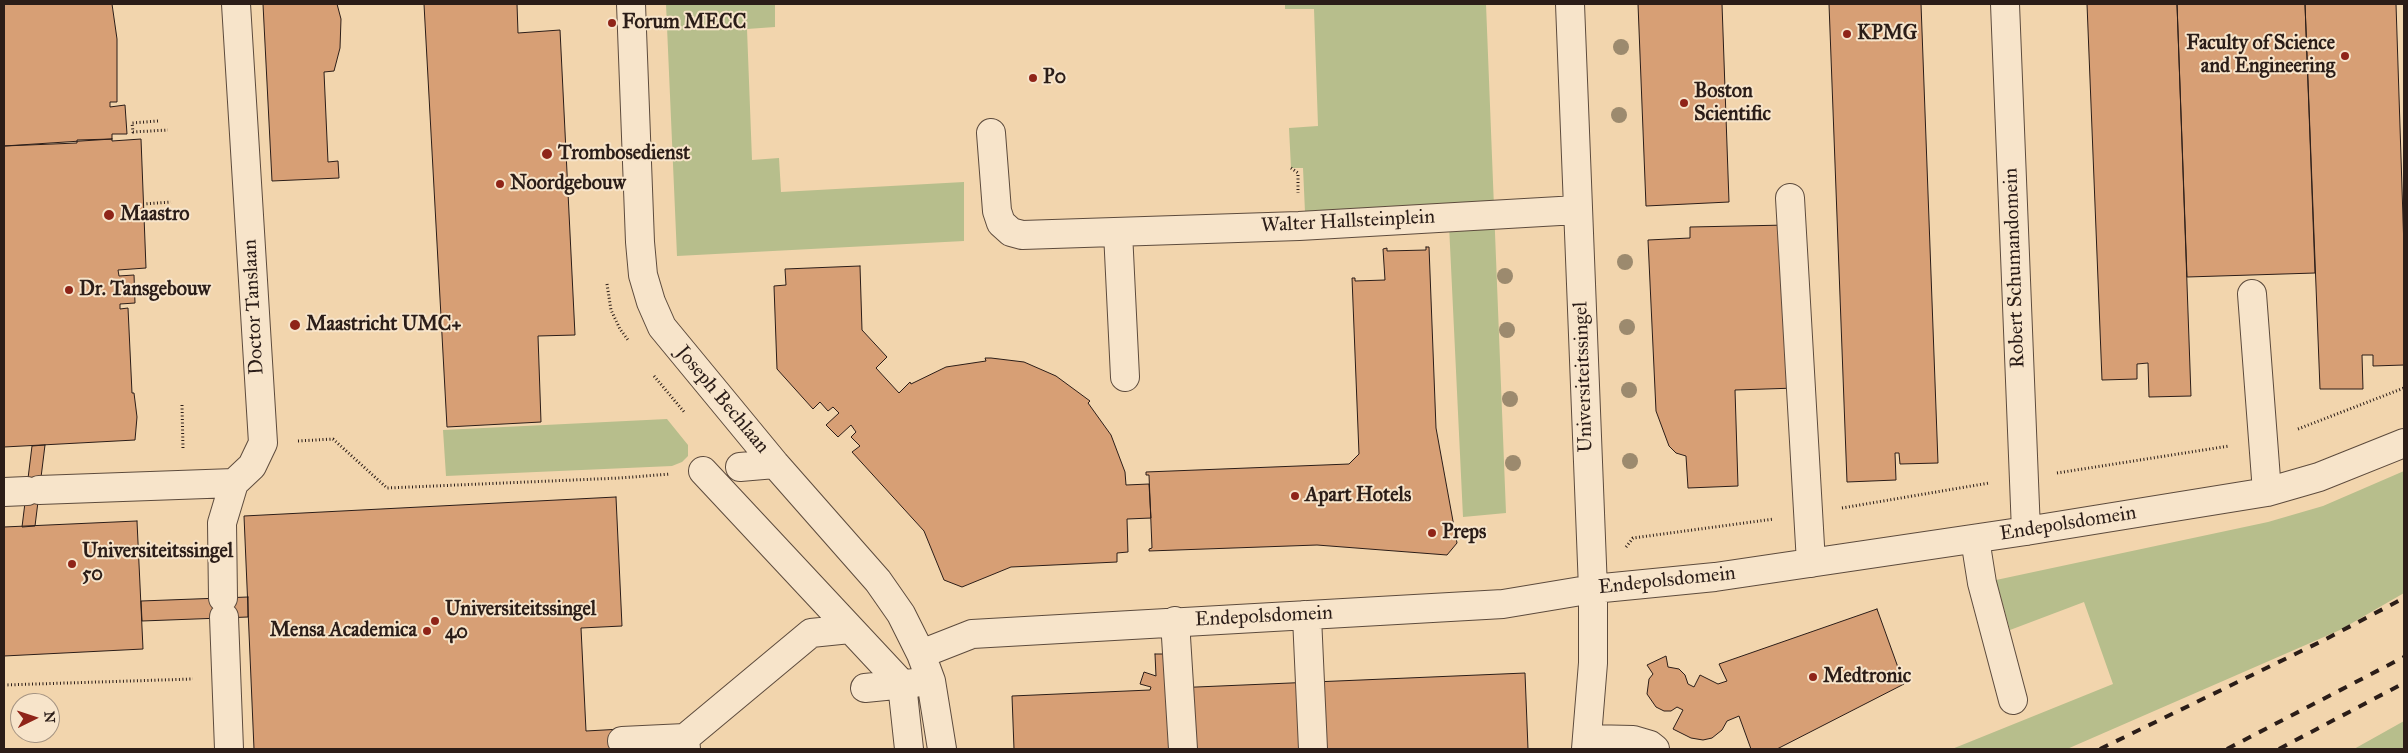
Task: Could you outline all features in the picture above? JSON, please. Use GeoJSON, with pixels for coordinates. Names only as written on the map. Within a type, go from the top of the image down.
{"type":"FeatureCollection","features":[{"type":"Feature","properties":{"kind":"street","name":"Doctor Tanslaan"},"geometry":{"type":"LineString","coordinates":[[234,483],[252,466],[263,443],[236,4]]}},
{"type":"Feature","properties":{"kind":"street","name":"Joseph Bechlaan"},"geometry":{"type":"LineString","coordinates":[[631,4],[640,242],[644,275],[651,302],[662,327],[775,464],[878,581],[901,614],[921,654],[931,681],[942,749]]}},
{"type":"Feature","properties":{"kind":"street","name":"Universiteitssingel"},"geometry":{"type":"LineString","coordinates":[[1570,4],[1593,589],[1593,663],[1587,744]]}},
{"type":"Feature","properties":{"kind":"street","name":"Robert Schumandomein"},"geometry":{"type":"LineString","coordinates":[[2006,4],[2026,531]]}},
{"type":"Feature","properties":{"kind":"street","name":"Walter Hallsteinplein"},"geometry":{"type":"LineString","coordinates":[[991,133],[996,207],[1002,223],[1011,232],[1022,235],[1299,226],[1577,210]]}},
{"type":"Feature","properties":{"kind":"street"},"geometry":{"type":"LineString","coordinates":[[1790,198],[1811,563]]}},
{"type":"Feature","properties":{"kind":"street"},"geometry":{"type":"LineString","coordinates":[[1118,232],[1125,377]]}},
{"type":"Feature","properties":{"kind":"street"},"geometry":{"type":"LineString","coordinates":[[2252,294],[2267,492]]}},
{"type":"Feature","properties":{"kind":"street","name":"Endepolsdomein"},"geometry":{"type":"LineString","coordinates":[[921,654],[972,634],[1175,621],[1503,604],[1593,589],[1715,577],[1975,539],[2267,492],[2319,477],[2404,442]]}},
{"type":"Feature","properties":{"kind":"street"},"geometry":{"type":"LineString","coordinates":[[740,467],[775,464]]}},
{"type":"Feature","properties":{"kind":"street"},"geometry":{"type":"LineString","coordinates":[[702,471],[902,684],[909,749]]}},
{"type":"Feature","properties":{"kind":"street"},"geometry":{"type":"LineString","coordinates":[[23,491],[234,483],[222,524],[230,749]]}},
{"type":"Feature","properties":{"kind":"street"},"geometry":{"type":"LineString","coordinates":[[1975,539],[1982,583],[2013,700]]}},
{"type":"Feature","properties":{"kind":"street"},"geometry":{"type":"LineString","coordinates":[[1304,615],[1307,618],[1313,749]]}},
{"type":"Feature","properties":{"kind":"street"},"geometry":{"type":"LineString","coordinates":[[1175,621],[1183,749]]}},
{"type":"Feature","properties":{"kind":"street"},"geometry":{"type":"LineString","coordinates":[[622,741],[685,743],[810,633],[850,629]]}},
{"type":"Feature","properties":{"kind":"street"},"geometry":{"type":"LineString","coordinates":[[865,688],[931,681]]}},
{"type":"Feature","properties":{"kind":"street"},"geometry":{"type":"LineString","coordinates":[[1587,744],[1633,740],[1650,745],[1655,749]]}},
{"type":"Feature","properties":{"kind":"path"},"geometry":{"type":"LineString","coordinates":[[158,122],[132,123],[133,132],[168,130]]}},
{"type":"Feature","properties":{"kind":"path"},"geometry":{"type":"LineString","coordinates":[[143,204],[171,202]]}},
{"type":"Feature","properties":{"kind":"path"},"geometry":{"type":"LineString","coordinates":[[182,405],[185,485]]}},
{"type":"Feature","properties":{"kind":"path"},"geometry":{"type":"LineString","coordinates":[[263,443],[333,439],[387,488],[620,478],[702,471]]}},
{"type":"Feature","properties":{"kind":"path"},"geometry":{"type":"LineString","coordinates":[[4,685],[226,678]]}},
{"type":"Feature","properties":{"kind":"green space"},"geometry":{"type":"Polygon","coordinates":[[[666,4],[775,4],[775,27],[747,29],[752,160],[779,158],[781,192],[964,182],[964,241],[677,256],[666,4]]]}},
{"type":"Feature","properties":{"kind":"green space"},"geometry":{"type":"Polygon","coordinates":[[[1285,4],[1486,4],[1506,513],[1463,517],[1448,204],[1305,212],[1303,168],[1291,168],[1289,128],[1318,126],[1314,9],[1285,9],[1285,4]]]}},
{"type":"Feature","properties":{"kind":"green space"},"geometry":{"type":"Polygon","coordinates":[[[667,419],[688,445],[688,456],[682,462],[672,466],[446,476],[443,430],[667,419]]]}},
{"type":"Feature","properties":{"kind":"green space"},"geometry":{"type":"Polygon","coordinates":[[[2404,471],[2404,593],[2340,630],[2067,749],[1952,749],[2113,684],[2084,602],[2010,630],[1996,580],[2268,522],[2323,506],[2404,471]]]}},
{"type":"Feature","properties":{"kind":"green space"},"geometry":{"type":"Polygon","coordinates":[[[2404,721],[2404,749],[2354,749],[2404,721]]]}},
{"type":"Feature","properties":{"kind":"building"},"geometry":{"type":"Polygon","coordinates":[[[4,4],[112,4],[117,39],[117,102],[110,102],[110,107],[125,105],[127,134],[112,134],[112,139],[77,140],[77,143],[4,146],[4,4]]]}},
{"type":"Feature","properties":{"kind":"building"},"geometry":{"type":"Polygon","coordinates":[[[263,4],[337,4],[341,19],[340,48],[334,71],[324,72],[328,162],[338,161],[339,178],[272,181],[263,4]]]}},
{"type":"Feature","properties":{"kind":"building","name":"Noordgebouw"},"geometry":{"type":"Polygon","coordinates":[[[424,4],[517,4],[518,33],[560,30],[575,335],[538,336],[541,422],[447,427],[424,4]]]}},
{"type":"Feature","properties":{"kind":"building","name":"Boston Scientific"},"geometry":{"type":"Polygon","coordinates":[[[1638,4],[1722,4],[1729,202],[1646,206],[1638,4]]]}},
{"type":"Feature","properties":{"kind":"building"},"geometry":{"type":"Polygon","coordinates":[[[1829,4],[1921,4],[1938,463],[1900,464],[1899,453],[1895,453],[1896,480],[1847,482],[1829,4]]]}},
{"type":"Feature","properties":{"kind":"building"},"geometry":{"type":"Polygon","coordinates":[[[2087,4],[2177,4],[2191,396],[2149,397],[2148,363],[2137,364],[2137,379],[2102,380],[2087,4]]]}},
{"type":"Feature","properties":{"kind":"building"},"geometry":{"type":"Polygon","coordinates":[[[2177,4],[2305,4],[2315,273],[2187,277],[2177,4]]]}},
{"type":"Feature","properties":{"kind":"building"},"geometry":{"type":"Polygon","coordinates":[[[2305,4],[2396,4],[2404,249],[2404,365],[2373,366],[2373,355],[2362,355],[2363,389],[2320,389],[2305,4]]]}},
{"type":"Feature","properties":{"kind":"building","name":"Dr. Tansgebouw"},"geometry":{"type":"Polygon","coordinates":[[[112,139],[112,141],[141,139],[146,268],[118,270],[119,276],[134,275],[135,303],[120,304],[120,309],[128,308],[132,393],[134,393],[137,417],[135,440],[4,447],[4,146],[112,139]]]}},
{"type":"Feature","properties":{"kind":"building"},"geometry":{"type":"Polygon","coordinates":[[[1788,225],[1796,388],[1735,390],[1738,486],[1688,488],[1686,456],[1676,453],[1669,446],[1656,411],[1648,240],[1690,238],[1690,227],[1788,225]]]}},
{"type":"Feature","properties":{"kind":"building"},"geometry":{"type":"Polygon","coordinates":[[[1426,247],[1429,247],[1436,428],[1457,543],[1447,555],[1317,545],[1149,551],[1152,548],[1149,475],[1146,475],[1146,472],[1349,464],[1359,454],[1352,278],[1355,278],[1355,281],[1385,280],[1383,249],[1387,248],[1387,251],[1426,250],[1426,247]]]}},
{"type":"Feature","properties":{"kind":"building"},"geometry":{"type":"Polygon","coordinates":[[[860,266],[862,330],[887,357],[876,368],[899,393],[910,382],[911,384],[946,367],[986,361],[985,358],[991,358],[1024,362],[1056,376],[1090,401],[1088,403],[1111,435],[1125,472],[1126,485],[1149,484],[1151,518],[1127,519],[1128,552],[1117,553],[1117,562],[1011,567],[962,587],[944,580],[924,531],[852,452],[860,446],[851,437],[856,432],[851,425],[838,437],[826,425],[839,413],[833,407],[828,411],[820,402],[813,409],[777,369],[774,286],[786,285],[785,269],[860,266]]]}},
{"type":"Feature","properties":{"kind":"building"},"geometry":{"type":"Polygon","coordinates":[[[45,445],[35,526],[22,527],[32,446],[45,445]]]}},
{"type":"Feature","properties":{"kind":"building","name":"Universiteitssingel 40"},"geometry":{"type":"Polygon","coordinates":[[[616,497],[622,626],[581,628],[586,731],[622,729],[623,749],[254,749],[244,516],[616,497]]]}},
{"type":"Feature","properties":{"kind":"building","name":"Universiteitssingel 50"},"geometry":{"type":"Polygon","coordinates":[[[137,521],[143,649],[4,656],[4,527],[137,521]]]}},
{"type":"Feature","properties":{"kind":"building"},"geometry":{"type":"Polygon","coordinates":[[[248,597],[248,617],[142,621],[141,601],[248,597]]]}},
{"type":"Feature","properties":{"kind":"building","name":"Medtronic"},"geometry":{"type":"Polygon","coordinates":[[[1877,609],[1904,684],[1777,749],[1751,749],[1739,716],[1727,721],[1722,730],[1712,738],[1703,740],[1691,738],[1673,729],[1683,710],[1677,707],[1671,711],[1664,711],[1656,707],[1647,694],[1649,679],[1653,674],[1647,665],[1666,656],[1668,667],[1679,669],[1685,675],[1688,684],[1694,687],[1700,675],[1718,684],[1727,681],[1719,664],[1877,609]]]}},
{"type":"Feature","properties":{"kind":"building"},"geometry":{"type":"Polygon","coordinates":[[[1155,654],[1171,654],[1173,688],[1525,673],[1528,749],[1014,749],[1012,696],[1150,690],[1151,687],[1140,684],[1144,672],[1156,676],[1155,654]]]}},
{"type":"Feature","properties":{"kind":"railway"},"geometry":{"type":"LineString","coordinates":[[2100,749],[2324,640],[2404,598]]}},
{"type":"Feature","properties":{"kind":"railway"},"geometry":{"type":"LineString","coordinates":[[2227,749],[2404,657]]}},
{"type":"Feature","properties":{"kind":"railway"},"geometry":{"type":"LineString","coordinates":[[2279,749],[2404,683]]}},
{"type":"Feature","properties":{"kind":"place","name":"Forum MECC"},"geometry":{"type":"Point","coordinates":[612,23]}},
{"type":"Feature","properties":{"kind":"place","name":"KPMG"},"geometry":{"type":"Point","coordinates":[1847,34]}},
{"type":"Feature","properties":{"kind":"place","name":"Faculty of Science and Engineering"},"geometry":{"type":"Point","coordinates":[2345,56]}},
{"type":"Feature","properties":{"kind":"place","name":"P0"},"geometry":{"type":"Point","coordinates":[1033,78]}},
{"type":"Feature","properties":{"kind":"place","name":"Boston Scientific"},"geometry":{"type":"Point","coordinates":[1684,103]}},
{"type":"Feature","properties":{"kind":"place","name":"Trombosedienst"},"geometry":{"type":"Point","coordinates":[547,154]}},
{"type":"Feature","properties":{"kind":"place","name":"Noordgebouw"},"geometry":{"type":"Point","coordinates":[500,184]}},
{"type":"Feature","properties":{"kind":"place","name":"Maastro"},"geometry":{"type":"Point","coordinates":[109,215]}},
{"type":"Feature","properties":{"kind":"place","name":"Dr. Tansgebouw"},"geometry":{"type":"Point","coordinates":[69,290]}},
{"type":"Feature","properties":{"kind":"place","name":"Maastricht UMC+"},"geometry":{"type":"Point","coordinates":[295,325]}},
{"type":"Feature","properties":{"kind":"place","name":"Apart Hotels"},"geometry":{"type":"Point","coordinates":[1295,496]}},
{"type":"Feature","properties":{"kind":"place","name":"Preps"},"geometry":{"type":"Point","coordinates":[1432,533]}},
{"type":"Feature","properties":{"kind":"place","name":"Universiteitssingel 50"},"geometry":{"type":"Point","coordinates":[72,564]}},
{"type":"Feature","properties":{"kind":"place","name":"Universiteitssingel 40"},"geometry":{"type":"Point","coordinates":[435,621]}},
{"type":"Feature","properties":{"kind":"place","name":"Mensa Academica"},"geometry":{"type":"Point","coordinates":[427,631]}},
{"type":"Feature","properties":{"kind":"place","name":"Medtronic"},"geometry":{"type":"Point","coordinates":[1813,677]}}]}
